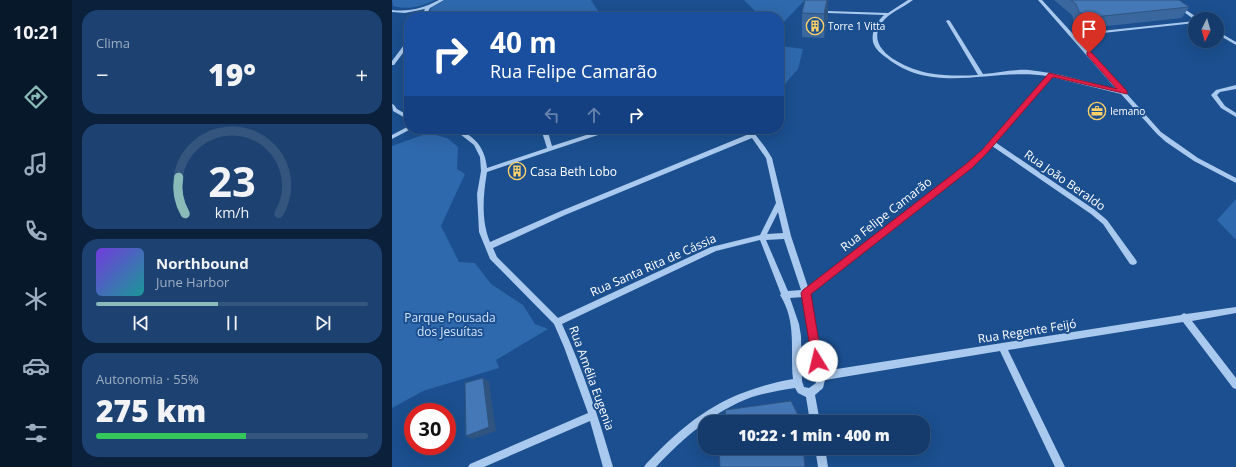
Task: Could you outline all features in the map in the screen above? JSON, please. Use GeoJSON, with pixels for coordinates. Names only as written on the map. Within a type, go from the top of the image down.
{"type":"FeatureCollection","features":[{"type":"Feature","properties":{"kind":"street"},"geometry":{"type":"LineString","coordinates":[[392,11],[403,12],[428,6],[442,0]]}},
{"type":"Feature","properties":{"kind":"street"},"geometry":{"type":"LineString","coordinates":[[910,0],[883,18],[877,25],[875,41],[878,47],[891,60],[932,76],[981,76],[1027,72],[1051,75],[1124,93]]}},
{"type":"Feature","properties":{"kind":"street"},"geometry":{"type":"LineString","coordinates":[[1040,0],[1159,132],[1177,148],[1203,165],[1236,181]]}},
{"type":"Feature","properties":{"kind":"street"},"geometry":{"type":"LineString","coordinates":[[1168,0],[1188,13]]}},
{"type":"Feature","properties":{"kind":"street"},"geometry":{"type":"LineString","coordinates":[[425,12],[428,6]]}},
{"type":"Feature","properties":{"kind":"street"},"geometry":{"type":"LineString","coordinates":[[828,12],[889,14]]}},
{"type":"Feature","properties":{"kind":"street"},"geometry":{"type":"LineString","coordinates":[[948,21],[981,76]]}},
{"type":"Feature","properties":{"kind":"street"},"geometry":{"type":"LineString","coordinates":[[1073,35],[1188,23]]}},
{"type":"Feature","properties":{"kind":"street"},"geometry":{"type":"LineString","coordinates":[[1224,36],[1236,44]]}},
{"type":"Feature","properties":{"kind":"street"},"geometry":{"type":"LineString","coordinates":[[392,64],[404,48]]}},
{"type":"Feature","properties":{"kind":"street"},"geometry":{"type":"LineString","coordinates":[[399,55],[404,54]]}},
{"type":"Feature","properties":{"kind":"street","name":"Rua Felipe Camarão"},"geometry":{"type":"LineString","coordinates":[[806,293],[969,166],[1051,75]]}},
{"type":"Feature","properties":{"kind":"street"},"geometry":{"type":"LineString","coordinates":[[1236,87],[1218,91],[1214,95],[1223,106],[1236,115]]}},
{"type":"Feature","properties":{"kind":"street"},"geometry":{"type":"LineString","coordinates":[[392,106],[395,110],[404,115]]}},
{"type":"Feature","properties":{"kind":"street"},"geometry":{"type":"LineString","coordinates":[[392,137],[404,131]]}},
{"type":"Feature","properties":{"kind":"street","name":"Rua Amélia Eugenia"},"geometry":{"type":"LineString","coordinates":[[463,134],[476,144],[484,158],[484,171],[480,194],[482,232],[494,259],[557,322],[568,347],[593,415],[608,467]]}},
{"type":"Feature","properties":{"kind":"street"},"geometry":{"type":"LineString","coordinates":[[545,134],[550,150]]}},
{"type":"Feature","properties":{"kind":"street"},"geometry":{"type":"LineString","coordinates":[[484,171],[596,134]]}},
{"type":"Feature","properties":{"kind":"street"},"geometry":{"type":"LineString","coordinates":[[489,246],[563,213],[753,136],[764,148],[769,158],[787,236],[806,293],[817,361],[821,376],[820,385],[810,393]]}},
{"type":"Feature","properties":{"kind":"street","name":"Rua João Beraldo"},"geometry":{"type":"LineString","coordinates":[[992,142],[1094,212],[1105,222],[1133,262]]}},
{"type":"Feature","properties":{"kind":"street"},"geometry":{"type":"LineString","coordinates":[[779,204],[762,237],[797,333],[797,383],[800,389],[810,393]]}},
{"type":"Feature","properties":{"kind":"street","name":"Rua Santa Rita de Cássia"},"geometry":{"type":"LineString","coordinates":[[557,322],[714,249],[762,237],[787,236]]}},
{"type":"Feature","properties":{"kind":"street"},"geometry":{"type":"LineString","coordinates":[[784,295],[806,293]]}},
{"type":"Feature","properties":{"kind":"street","name":"Rua Regente Feijó"},"geometry":{"type":"LineString","coordinates":[[821,376],[1184,317],[1236,310]]}},
{"type":"Feature","properties":{"kind":"street"},"geometry":{"type":"LineString","coordinates":[[1184,317],[1236,385]]}},
{"type":"Feature","properties":{"kind":"street"},"geometry":{"type":"LineString","coordinates":[[1002,347],[1060,467]]}},
{"type":"Feature","properties":{"kind":"street"},"geometry":{"type":"LineString","coordinates":[[649,467],[677,437],[721,405],[767,389],[797,383]]}},
{"type":"Feature","properties":{"kind":"street"},"geometry":{"type":"LineString","coordinates":[[810,393],[814,415]]}},
{"type":"Feature","properties":{"kind":"street"},"geometry":{"type":"LineString","coordinates":[[473,467],[593,415]]}},
{"type":"Feature","properties":{"kind":"street"},"geometry":{"type":"LineString","coordinates":[[821,455],[823,467]]}},
{"type":"Feature","properties":{"kind":"green space"},"geometry":{"type":"Polygon","coordinates":[[[392,0],[435,0],[420,6],[404,8],[393,6],[392,0]]]}},
{"type":"Feature","properties":{"kind":"green space"},"geometry":{"type":"Polygon","coordinates":[[[445,0],[591,0],[599,12],[430,12],[432,7],[445,0]]]}},
{"type":"Feature","properties":{"kind":"green space"},"geometry":{"type":"Polygon","coordinates":[[[744,0],[805,0],[784,22],[784,12],[756,12],[744,0]]]}},
{"type":"Feature","properties":{"kind":"green space"},"geometry":{"type":"Polygon","coordinates":[[[784,46],[803,49],[798,69],[784,85],[784,46]]]}},
{"type":"Feature","properties":{"kind":"green space","name":"Parque Pousada dos Jesuítas"},"geometry":{"type":"Polygon","coordinates":[[[425,134],[432,134],[447,138],[458,147],[457,169],[465,174],[441,226],[459,262],[475,263],[491,284],[523,305],[535,324],[548,329],[496,360],[499,368],[423,391],[392,408],[392,146],[425,134]]]}},
{"type":"Feature","properties":{"kind":"green space"},"geometry":{"type":"Polygon","coordinates":[[[1236,199],[1236,240],[1217,220],[1236,199]]]}},
{"type":"Feature","properties":{"kind":"building"},"geometry":{"type":"Polygon","coordinates":[[[805,0],[827,0],[824,14],[802,13],[805,0]]]}},
{"type":"Feature","properties":{"kind":"building"},"geometry":{"type":"Polygon","coordinates":[[[1071,0],[1179,0],[1189,7],[1094,17],[1084,15],[1079,12],[1076,4],[1071,0]]]}},
{"type":"Feature","properties":{"kind":"building"},"geometry":{"type":"Polygon","coordinates":[[[483,378],[489,427],[466,436],[465,383],[483,378]]]}},
{"type":"Feature","properties":{"kind":"building"},"geometry":{"type":"Polygon","coordinates":[[[791,401],[798,415],[726,415],[725,410],[791,401]]]}},
{"type":"Feature","properties":{"kind":"building"},"geometry":{"type":"Polygon","coordinates":[[[719,455],[804,455],[805,467],[720,467],[719,455]]]}},
{"type":"Feature","properties":{"kind":"place","name":"Torre 1 Vitta"},"geometry":{"type":"Point","coordinates":[815,26]}},
{"type":"Feature","properties":{"kind":"place","name":"Iemano"},"geometry":{"type":"Point","coordinates":[1097,111]}},
{"type":"Feature","properties":{"kind":"place","name":"Casa Beth Lobo"},"geometry":{"type":"Point","coordinates":[517,171]}},
{"type":"Feature","properties":{"kind":"route"},"geometry":{"type":"LineString","coordinates":[[817,361],[806,293],[969,166],[1051,75],[1124,93],[1089,53]]}}]}
